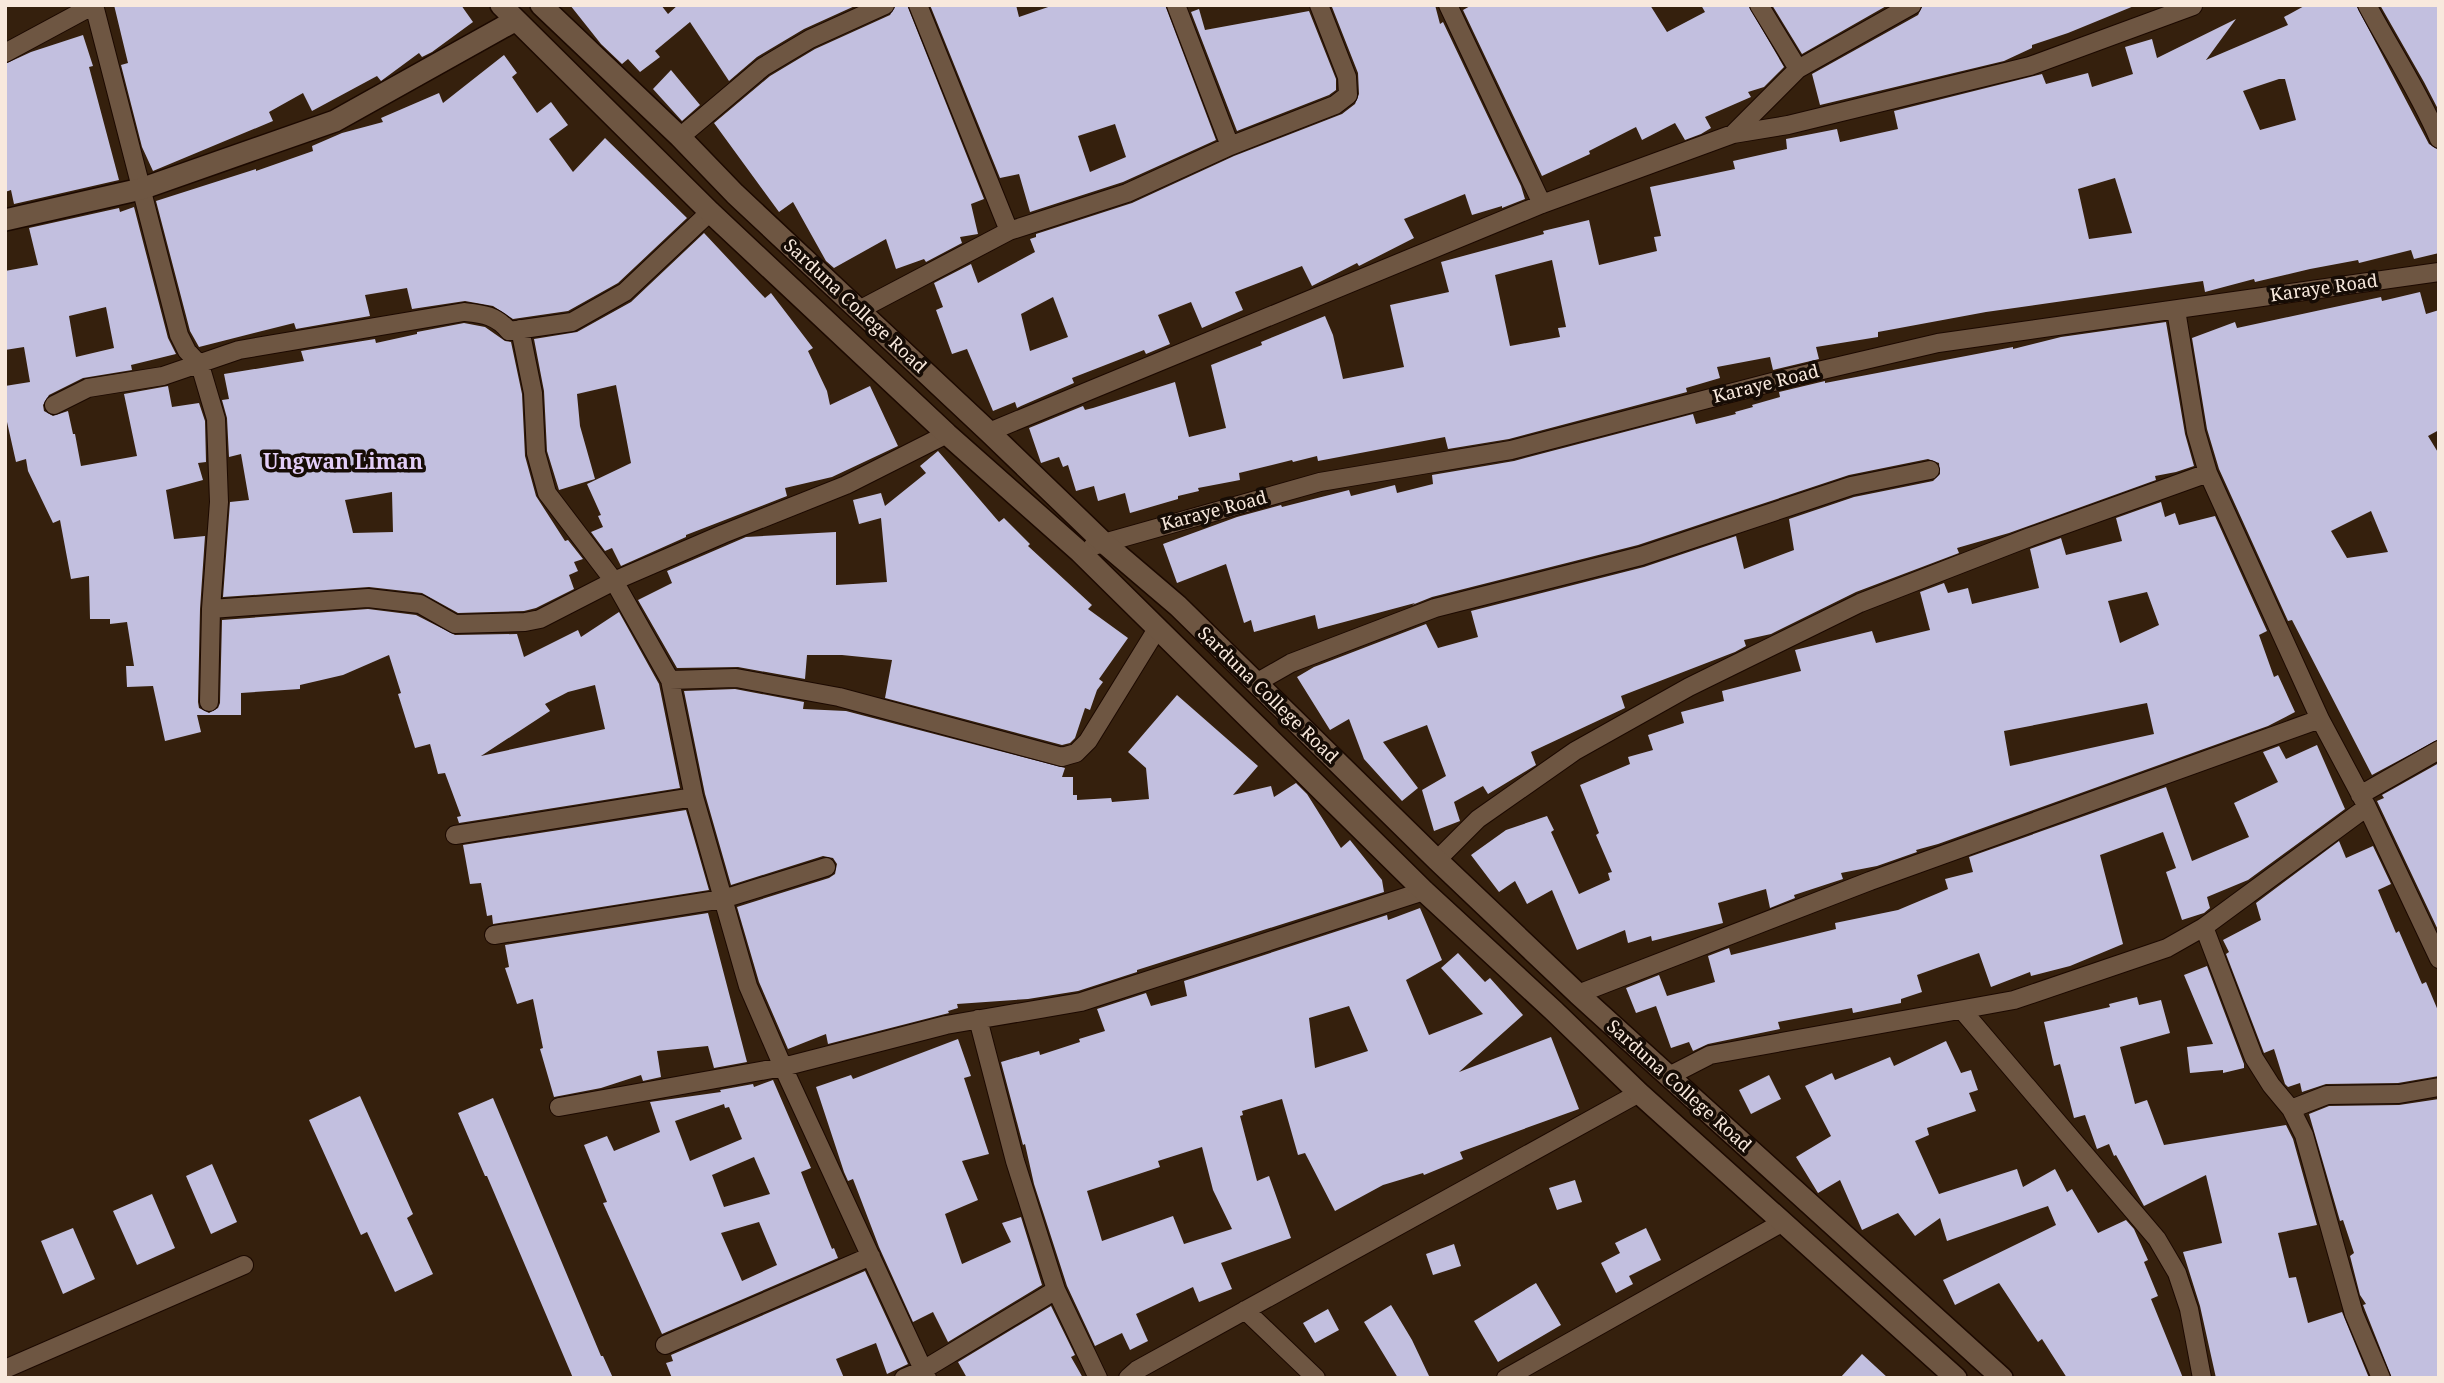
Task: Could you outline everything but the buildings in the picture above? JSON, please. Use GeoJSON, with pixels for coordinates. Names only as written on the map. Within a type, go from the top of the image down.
{"type":"FeatureCollection","features":[{"type":"Feature","properties":{"kind":"street"},"geometry":{"type":"LineString","coordinates":[[5,52],[94,5],[178,335],[187,351],[200,365],[216,419],[219,502],[211,609],[209,702]]}},
{"type":"Feature","properties":{"kind":"street","name":"Sarduna College Road"},"geometry":{"type":"LineString","coordinates":[[541,5],[680,137],[735,194],[1103,542],[1178,606],[1578,994],[2002,1378]]}},
{"type":"Feature","properties":{"kind":"street"},"geometry":{"type":"LineString","coordinates":[[680,137],[763,66],[810,38],[886,5]]}},
{"type":"Feature","properties":{"kind":"street"},"geometry":{"type":"LineString","coordinates":[[918,5],[1009,232]]}},
{"type":"Feature","properties":{"kind":"street"},"geometry":{"type":"LineString","coordinates":[[1175,5],[1230,146]]}},
{"type":"Feature","properties":{"kind":"street"},"geometry":{"type":"LineString","coordinates":[[859,310],[1009,232],[1127,193],[1230,146],[1335,105],[1348,95],[1347,77],[1319,5]]}},
{"type":"Feature","properties":{"kind":"street"},"geometry":{"type":"LineString","coordinates":[[1448,5],[1542,204]]}},
{"type":"Feature","properties":{"kind":"street"},"geometry":{"type":"LineString","coordinates":[[1759,5],[1798,69]]}},
{"type":"Feature","properties":{"kind":"street"},"geometry":{"type":"LineString","coordinates":[[1734,134],[1798,69],[1912,5]]}},
{"type":"Feature","properties":{"kind":"street"},"geometry":{"type":"LineString","coordinates":[[2367,5],[2424,102],[2439,139]]}},
{"type":"Feature","properties":{"kind":"street"},"geometry":{"type":"LineString","coordinates":[[989,432],[1542,204],[1734,134],[1788,125],[2030,66],[2193,6]]}},
{"type":"Feature","properties":{"kind":"street"},"geometry":{"type":"LineString","coordinates":[[5,220],[141,189],[335,121],[508,13]]}},
{"type":"Feature","properties":{"kind":"street","name":"Sarduna College Road"},"geometry":{"type":"LineString","coordinates":[[508,13],[710,212],[947,434],[1080,552],[1424,891],[1639,1093],[1956,1378]]}},
{"type":"Feature","properties":{"kind":"street"},"geometry":{"type":"LineString","coordinates":[[54,405],[88,388],[163,376],[239,350],[464,312],[485,314],[500,320],[509,331],[572,322],[625,292],[710,212]]}},
{"type":"Feature","properties":{"kind":"street","name":"Karaye Road"},"geometry":{"type":"LineString","coordinates":[[1080,552],[1103,542],[1320,482],[1511,450],[1788,378],[1938,343],[2439,272]]}},
{"type":"Feature","properties":{"kind":"street"},"geometry":{"type":"LineString","coordinates":[[2176,310],[2196,432],[2208,473],[2320,719],[2435,938],[2439,959]]}},
{"type":"Feature","properties":{"kind":"street"},"geometry":{"type":"LineString","coordinates":[[520,329],[533,393],[536,453],[547,493],[614,581],[670,680],[694,797],[748,986],[925,1374]]}},
{"type":"Feature","properties":{"kind":"street"},"geometry":{"type":"LineString","coordinates":[[211,609],[368,598],[420,604],[454,624],[540,620],[614,581],[846,485],[947,434]]}},
{"type":"Feature","properties":{"kind":"street"},"geometry":{"type":"LineString","coordinates":[[1256,682],[1291,663],[1435,608],[1641,556],[1851,486],[1930,470]]}},
{"type":"Feature","properties":{"kind":"street"},"geometry":{"type":"LineString","coordinates":[[1437,860],[1478,819],[1575,751],[1689,687],[1860,603],[2030,537],[2208,473]]}},
{"type":"Feature","properties":{"kind":"street"},"geometry":{"type":"LineString","coordinates":[[670,680],[736,678],[839,698],[1062,757],[1076,753],[1088,741],[1157,629]]}},
{"type":"Feature","properties":{"kind":"street"},"geometry":{"type":"LineString","coordinates":[[1578,994],[1870,881],[2320,719]]}},
{"type":"Feature","properties":{"kind":"street"},"geometry":{"type":"LineString","coordinates":[[1299,769],[1324,749]]}},
{"type":"Feature","properties":{"kind":"street"},"geometry":{"type":"LineString","coordinates":[[1669,1076],[1710,1055],[2014,1000],[2167,948],[2204,927],[2364,801],[2439,750]]}},
{"type":"Feature","properties":{"kind":"street"},"geometry":{"type":"LineString","coordinates":[[455,835],[694,797]]}},
{"type":"Feature","properties":{"kind":"street"},"geometry":{"type":"LineString","coordinates":[[494,936],[723,899],[826,867]]}},
{"type":"Feature","properties":{"kind":"street"},"geometry":{"type":"LineString","coordinates":[[559,1107],[783,1067],[946,1025],[1081,1002],[1424,891]]}},
{"type":"Feature","properties":{"kind":"street"},"geometry":{"type":"LineString","coordinates":[[2204,927],[2254,1058],[2291,1109],[2304,1135],[2354,1314],[2381,1378]]}},
{"type":"Feature","properties":{"kind":"street"},"geometry":{"type":"LineString","coordinates":[[1962,1010],[2157,1239],[2178,1273],[2189,1308],[2202,1378]]}},
{"type":"Feature","properties":{"kind":"street"},"geometry":{"type":"LineString","coordinates":[[978,1019],[1015,1161],[1056,1290],[1098,1378]]}},
{"type":"Feature","properties":{"kind":"street"},"geometry":{"type":"LineString","coordinates":[[2291,1109],[2327,1094],[2399,1094],[2439,1087]]}},
{"type":"Feature","properties":{"kind":"street"},"geometry":{"type":"LineString","coordinates":[[1128,1378],[1137,1370],[1639,1093]]}},
{"type":"Feature","properties":{"kind":"street"},"geometry":{"type":"LineString","coordinates":[[1506,1378],[1783,1222]]}},
{"type":"Feature","properties":{"kind":"street"},"geometry":{"type":"LineString","coordinates":[[665,1345],[871,1256]]}},
{"type":"Feature","properties":{"kind":"street"},"geometry":{"type":"LineString","coordinates":[[5,1369],[244,1265]]}},
{"type":"Feature","properties":{"kind":"street"},"geometry":{"type":"LineString","coordinates":[[904,1378],[925,1374],[1056,1290]]}},
{"type":"Feature","properties":{"kind":"street"},"geometry":{"type":"LineString","coordinates":[[1245,1310],[1316,1378]]}},
{"type":"Feature","properties":{"kind":"district","name":"Ungwan Liman"},"geometry":{"type":"Point","coordinates":[343,462]}}]}
